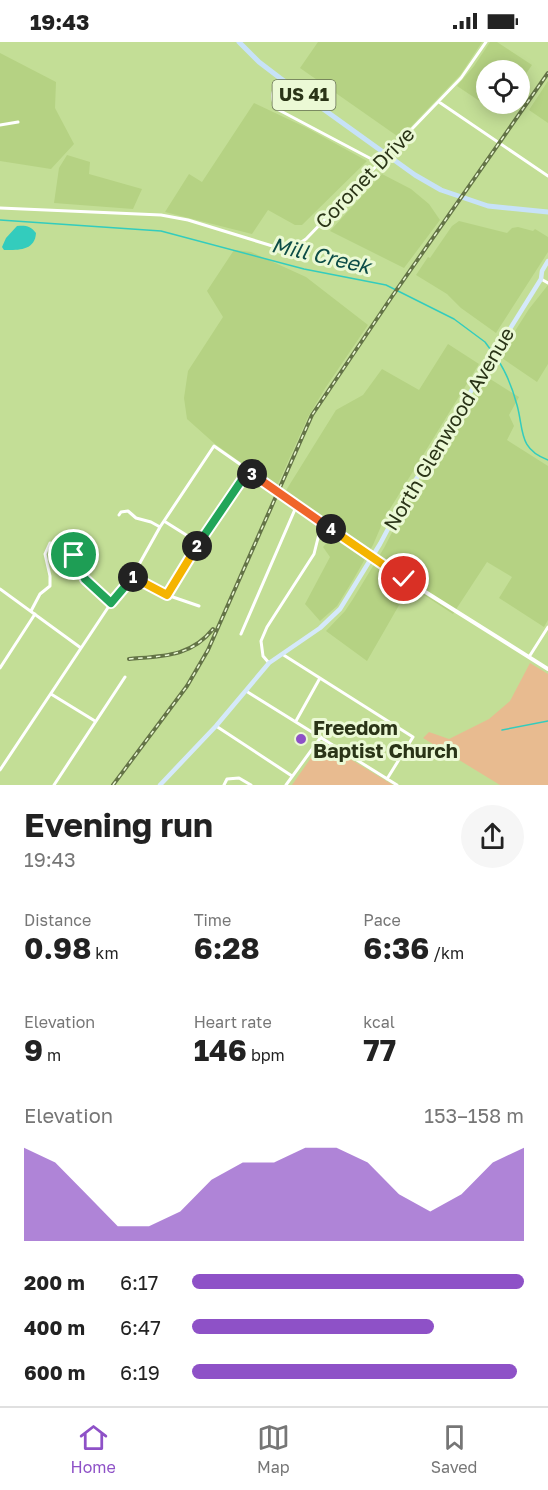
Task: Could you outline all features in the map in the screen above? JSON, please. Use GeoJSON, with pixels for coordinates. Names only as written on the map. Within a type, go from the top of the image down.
{"type":"FeatureCollection","features":[{"type":"Feature","properties":{"kind":"highway","name":"US 41"},"geometry":{"type":"LineString","coordinates":[[239,42],[259,62],[280,78],[430,183],[452,195],[476,203],[548,213]]}},
{"type":"Feature","properties":{"kind":"main road","name":"North Glenwood Avenue"},"geometry":{"type":"LineString","coordinates":[[160,785],[216,726],[269,663],[320,628],[340,609],[397,511],[541,279],[542,271],[548,261]]}},
{"type":"Feature","properties":{"kind":"main road"},"geometry":{"type":"LineString","coordinates":[[541,279],[548,276]]}},
{"type":"Feature","properties":{"kind":"street","name":"Coronet Drive"},"geometry":{"type":"LineString","coordinates":[[0,208],[161,215],[188,220],[285,249],[294,247],[306,239],[439,102],[473,64],[486,42]]}},
{"type":"Feature","properties":{"kind":"street"},"geometry":{"type":"LineString","coordinates":[[280,78],[274,86],[272,97],[277,109],[379,163]]}},
{"type":"Feature","properties":{"kind":"street"},"geometry":{"type":"LineString","coordinates":[[439,102],[548,176]]}},
{"type":"Feature","properties":{"kind":"street"},"geometry":{"type":"LineString","coordinates":[[0,125],[18,122]]}},
{"type":"Feature","properties":{"kind":"street"},"geometry":{"type":"LineString","coordinates":[[541,279],[548,284]]}},
{"type":"Feature","properties":{"kind":"street"},"geometry":{"type":"LineString","coordinates":[[0,770],[111,603],[132,577],[160,527],[214,446],[390,570],[548,669]]}},
{"type":"Feature","properties":{"kind":"street"},"geometry":{"type":"LineString","coordinates":[[167,595],[248,471]]}},
{"type":"Feature","properties":{"kind":"street"},"geometry":{"type":"LineString","coordinates":[[241,634],[297,506]]}},
{"type":"Feature","properties":{"kind":"street"},"geometry":{"type":"LineString","coordinates":[[119,515],[121,512],[128,511],[136,518],[152,522],[160,527]]}},
{"type":"Feature","properties":{"kind":"street"},"geometry":{"type":"LineString","coordinates":[[164,521],[199,543]]}},
{"type":"Feature","properties":{"kind":"street"},"geometry":{"type":"LineString","coordinates":[[269,663],[262,656],[261,641],[267,627],[314,554],[322,522]]}},
{"type":"Feature","properties":{"kind":"street"},"geometry":{"type":"LineString","coordinates":[[31,611],[40,594],[50,586],[45,554],[50,543],[64,544],[74,555],[85,579],[111,603]]}},
{"type":"Feature","properties":{"kind":"street"},"geometry":{"type":"LineString","coordinates":[[132,577],[167,595],[199,606]]}},
{"type":"Feature","properties":{"kind":"street"},"geometry":{"type":"LineString","coordinates":[[1,592],[36,614],[81,648]]}},
{"type":"Feature","properties":{"kind":"street"},"geometry":{"type":"LineString","coordinates":[[0,668],[36,614]]}},
{"type":"Feature","properties":{"kind":"street"},"geometry":{"type":"LineString","coordinates":[[529,657],[548,627]]}},
{"type":"Feature","properties":{"kind":"street"},"geometry":{"type":"LineString","coordinates":[[282,654],[413,737],[387,778]]}},
{"type":"Feature","properties":{"kind":"street"},"geometry":{"type":"LineString","coordinates":[[54,785],[125,677]]}},
{"type":"Feature","properties":{"kind":"street"},"geometry":{"type":"LineString","coordinates":[[296,721],[320,678]]}},
{"type":"Feature","properties":{"kind":"street"},"geometry":{"type":"LineString","coordinates":[[246,691],[398,785]]}},
{"type":"Feature","properties":{"kind":"street"},"geometry":{"type":"LineString","coordinates":[[51,693],[95,721]]}},
{"type":"Feature","properties":{"kind":"street"},"geometry":{"type":"LineString","coordinates":[[216,726],[292,776]]}},
{"type":"Feature","properties":{"kind":"street"},"geometry":{"type":"LineString","coordinates":[[286,785],[321,737]]}},
{"type":"Feature","properties":{"kind":"street"},"geometry":{"type":"LineString","coordinates":[[0,756],[6,760]]}},
{"type":"Feature","properties":{"kind":"street"},"geometry":{"type":"LineString","coordinates":[[224,785],[227,779],[238,778],[251,785]]}},
{"type":"Feature","properties":{"kind":"shaded area"},"geometry":{"type":"Polygon","coordinates":[[[318,42],[482,42],[461,74],[400,138],[300,68],[318,42]]]}},
{"type":"Feature","properties":{"kind":"shaded area"},"geometry":{"type":"Polygon","coordinates":[[[490,42],[497,42],[524,60],[478,60],[490,42]]]}},
{"type":"Feature","properties":{"kind":"shaded area"},"geometry":{"type":"Polygon","coordinates":[[[0,53],[56,82],[55,108],[74,144],[51,169],[0,161],[0,53]]]}},
{"type":"Feature","properties":{"kind":"shaded area"},"geometry":{"type":"Polygon","coordinates":[[[476,63],[476,99],[457,86],[476,63]]]}},
{"type":"Feature","properties":{"kind":"shaded area"},"geometry":{"type":"Polygon","coordinates":[[[548,81],[548,123],[530,108],[548,81]]]}},
{"type":"Feature","properties":{"kind":"shaded area"},"geometry":{"type":"Polygon","coordinates":[[[254,103],[307,128],[367,161],[302,225],[295,225],[268,210],[252,234],[165,212],[189,174],[202,182],[254,103]]]}},
{"type":"Feature","properties":{"kind":"shaded area"},"geometry":{"type":"Polygon","coordinates":[[[67,155],[90,162],[89,174],[142,189],[133,209],[54,203],[59,168],[67,155]]]}},
{"type":"Feature","properties":{"kind":"shaded area"},"geometry":{"type":"Polygon","coordinates":[[[382,174],[411,189],[429,204],[440,220],[404,268],[330,231],[382,174]]]}},
{"type":"Feature","properties":{"kind":"shaded area"},"geometry":{"type":"Polygon","coordinates":[[[459,221],[507,233],[512,228],[518,227],[533,231],[535,229],[548,237],[548,252],[496,333],[461,308],[447,294],[416,275],[452,226],[459,221]]]}},
{"type":"Feature","properties":{"kind":"shaded area"},"geometry":{"type":"Polygon","coordinates":[[[234,250],[251,252],[306,277],[368,325],[308,417],[276,488],[215,444],[187,419],[184,398],[188,371],[223,317],[207,291],[234,250]]]}},
{"type":"Feature","properties":{"kind":"shaded area"},"geometry":{"type":"Polygon","coordinates":[[[548,285],[548,364],[537,382],[499,356],[529,309],[548,285]]]}},
{"type":"Feature","properties":{"kind":"shaded area"},"geometry":{"type":"Polygon","coordinates":[[[448,344],[479,364],[385,517],[373,545],[337,606],[320,621],[305,604],[330,557],[323,547],[339,529],[285,492],[336,410],[363,395],[382,369],[419,390],[448,344]]]}},
{"type":"Feature","properties":{"kind":"shaded area"},"geometry":{"type":"Polygon","coordinates":[[[487,377],[519,397],[509,415],[514,426],[507,440],[548,466],[548,620],[544,627],[499,598],[512,577],[487,562],[453,614],[410,586],[367,661],[326,631],[353,599],[401,515],[487,377]]]}},
{"type":"Feature","properties":{"kind":"shaded area"},"geometry":{"type":"Polygon","coordinates":[[[530,663],[548,674],[548,785],[500,785],[423,738],[429,732],[449,739],[489,719],[510,701],[530,663]]]}},
{"type":"Feature","properties":{"kind":"shaded area"},"geometry":{"type":"Polygon","coordinates":[[[322,742],[393,785],[292,785],[322,742]]]}},
{"type":"Feature","properties":{"kind":"water"},"geometry":{"type":"Polygon","coordinates":[[[17,226],[25,226],[36,233],[33,243],[25,248],[4,250],[2,247],[6,238],[17,226]]]}},
{"type":"Feature","properties":{"kind":"waterway","name":"Mill Creek"},"geometry":{"type":"LineString","coordinates":[[0,220],[161,231],[304,269],[386,285],[454,319],[485,342],[493,353]]}},
{"type":"Feature","properties":{"kind":"waterway","name":"Mill Creek"},"geometry":{"type":"LineString","coordinates":[[496,357],[513,393],[527,444],[538,456],[548,460]]}},
{"type":"Feature","properties":{"kind":"waterway"},"geometry":{"type":"LineString","coordinates":[[502,730],[548,721]]}},
{"type":"Feature","properties":{"kind":"railway"},"geometry":{"type":"LineString","coordinates":[[113,785],[187,686],[208,650],[312,415],[548,73]]}},
{"type":"Feature","properties":{"kind":"railway"},"geometry":{"type":"LineString","coordinates":[[129,659],[164,656],[185,650],[195,645],[213,629]]}},
{"type":"Feature","properties":{"kind":"place","name":"Freedom Baptist Church"},"geometry":{"type":"Point","coordinates":[301,739]}},
{"type":"Feature","properties":{"kind":"route"},"geometry":{"type":"LineString","coordinates":[[74,555],[85,579],[111,603],[132,577],[167,595],[187,561],[248,471],[404,579]]}}]}
